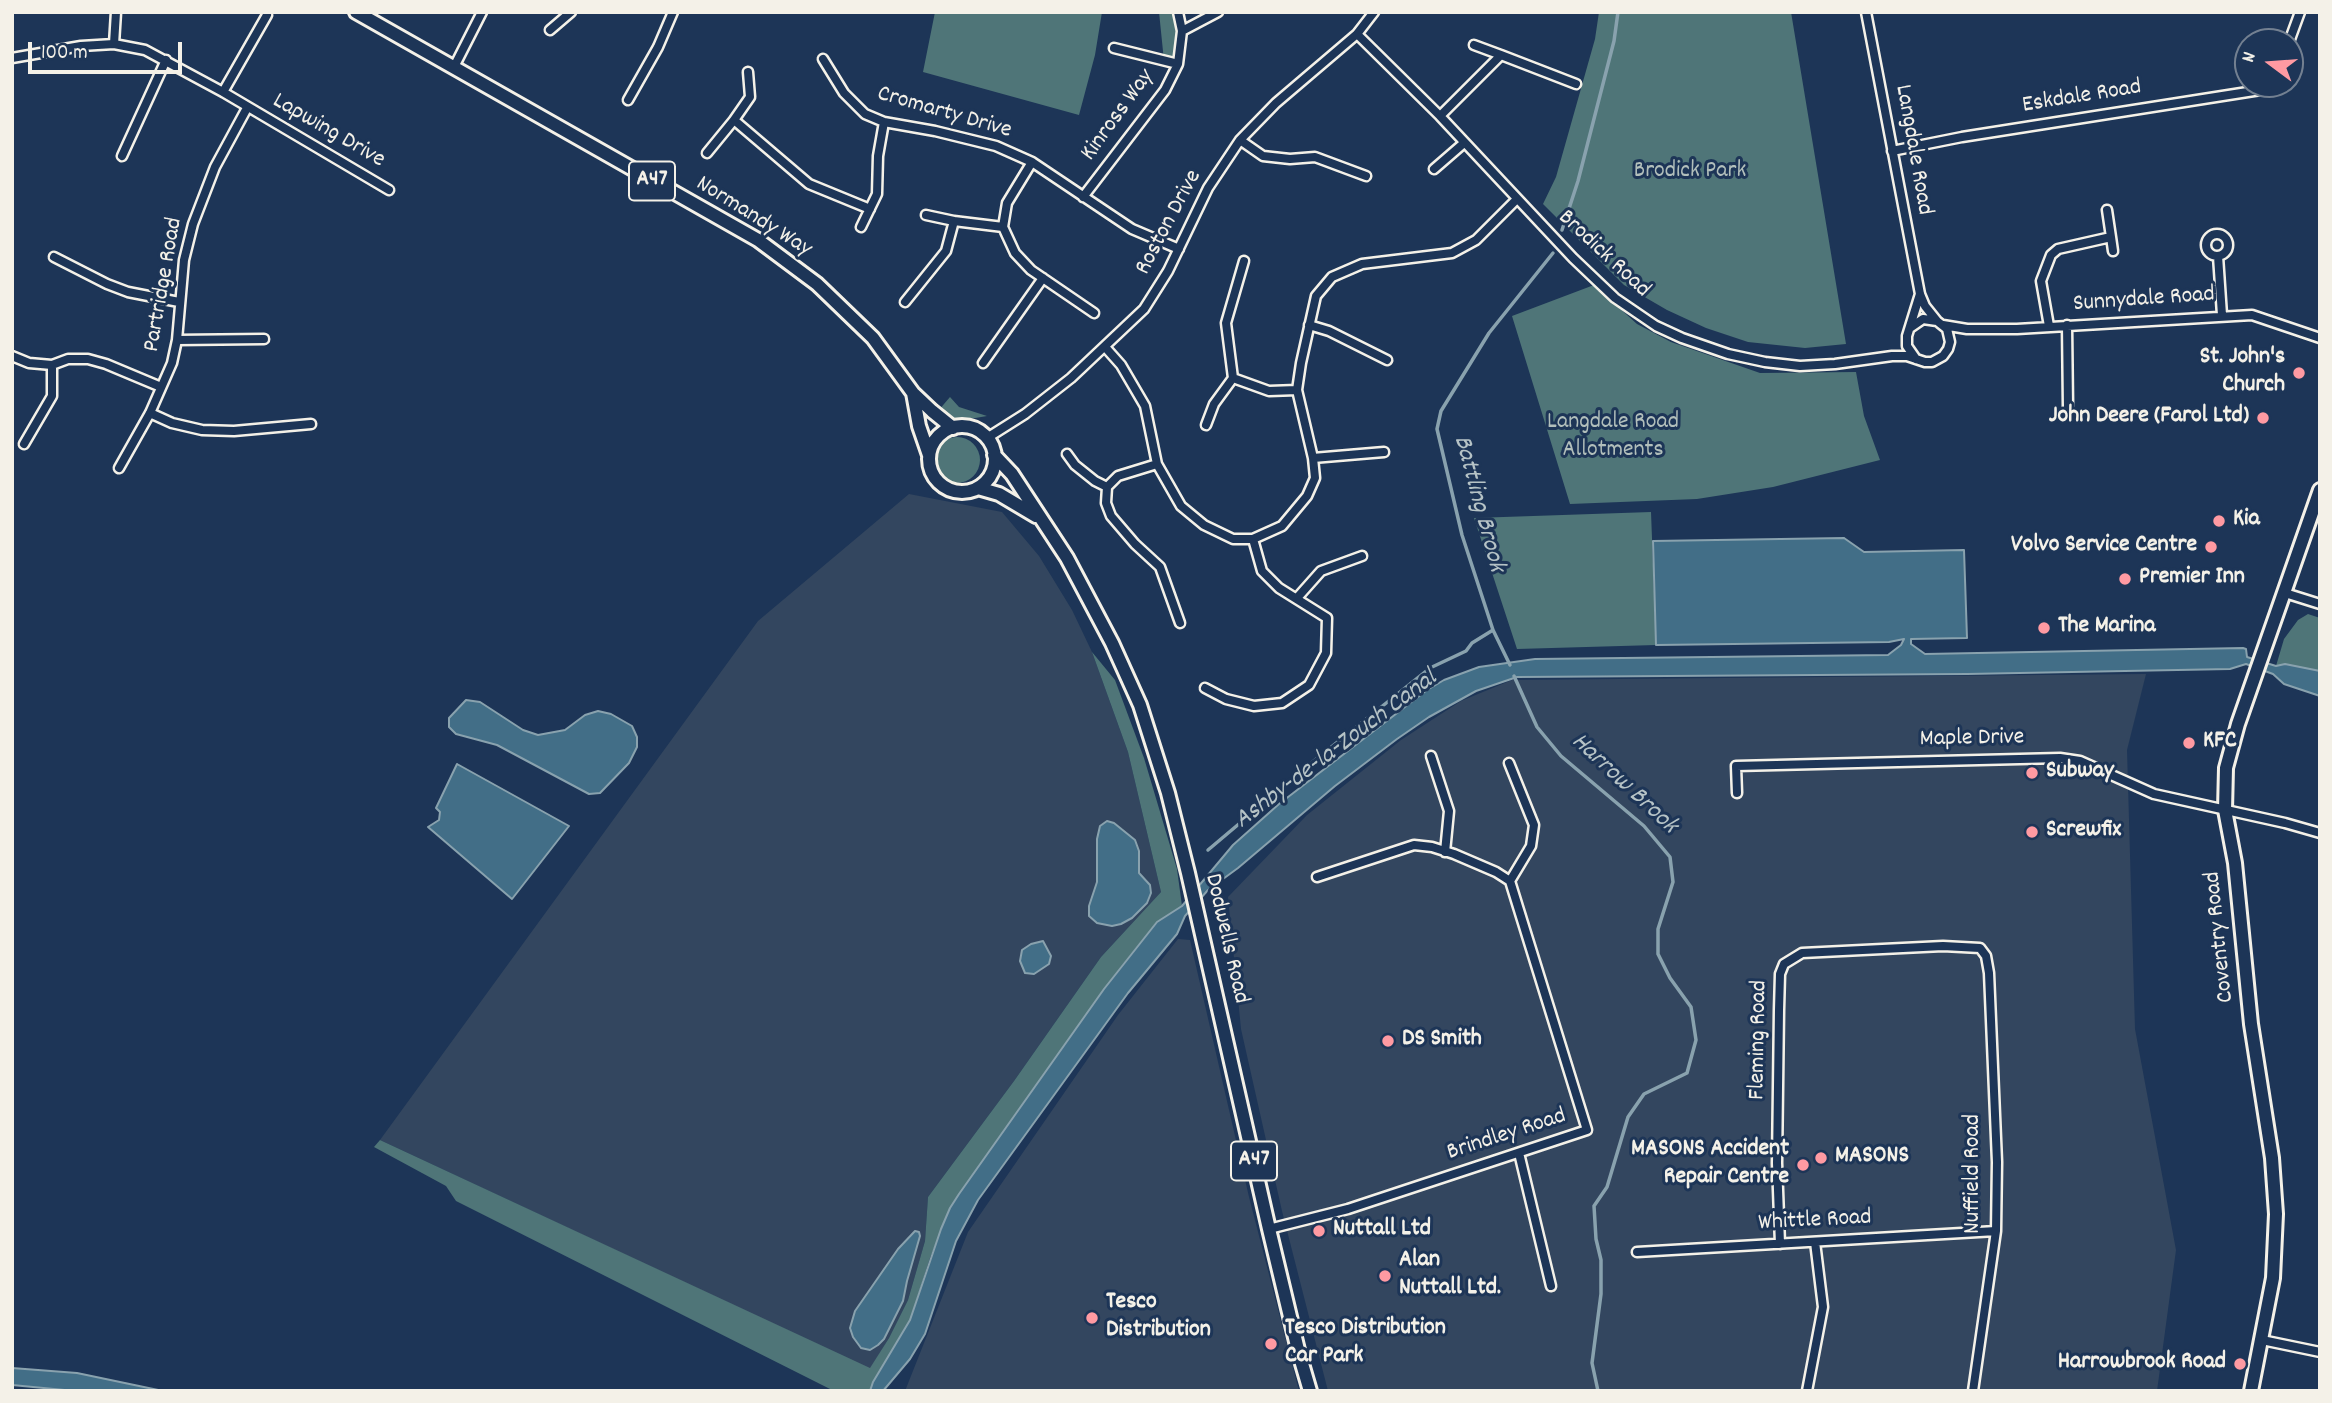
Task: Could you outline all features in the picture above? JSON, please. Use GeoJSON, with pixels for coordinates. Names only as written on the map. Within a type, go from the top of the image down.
{"type":"FeatureCollection","features":[{"type":"Feature","properties":{"kind":"main road","name":"Normandy Way"},"geometry":{"type":"LineString","coordinates":[[356,12],[758,240],[817,284],[873,338],[913,393],[953,428]]}},
{"type":"Feature","properties":{"kind":"main road","name":"Normandy Way"},"geometry":{"type":"LineString","coordinates":[[913,393],[919,426],[929,455]]}},
{"type":"Feature","properties":{"kind":"main road"},"geometry":{"type":"LineString","coordinates":[[953,428],[972,428],[987,438],[994,455],[991,474],[978,488],[957,492],[947,489],[932,475],[929,455],[937,438],[953,428]]}},
{"type":"Feature","properties":{"kind":"main road","name":"Dodwells Road"},"geometry":{"type":"LineString","coordinates":[[994,455],[1012,474],[1067,558],[1112,643],[1140,705],[1168,793],[1188,873],[1269,1229],[1298,1350],[1311,1391]]}},
{"type":"Feature","properties":{"kind":"main road","name":"Dodwells Road"},"geometry":{"type":"LineString","coordinates":[[978,488],[999,494],[1039,518]]}},
{"type":"Feature","properties":{"kind":"main road","name":"Coventry Road"},"geometry":{"type":"LineString","coordinates":[[2252,1391],[2273,1278],[2276,1214],[2273,1169],[2252,1024],[2235,863],[2225,810],[2226,768],[2238,724],[2320,490]]}},
{"type":"Feature","properties":{"kind":"street"},"geometry":{"type":"LineString","coordinates":[[114,44],[116,12]]}},
{"type":"Feature","properties":{"kind":"street"},"geometry":{"type":"LineString","coordinates":[[454,68],[482,12]]}},
{"type":"Feature","properties":{"kind":"street"},"geometry":{"type":"LineString","coordinates":[[550,30],[571,12]]}},
{"type":"Feature","properties":{"kind":"street"},"geometry":{"type":"LineString","coordinates":[[628,100],[673,12]]}},
{"type":"Feature","properties":{"kind":"street","name":"Kinross Way"},"geometry":{"type":"LineString","coordinates":[[1083,197],[1165,90],[1178,64],[1182,31],[1178,12]]}},
{"type":"Feature","properties":{"kind":"street"},"geometry":{"type":"LineString","coordinates":[[1182,31],[1218,12]]}},
{"type":"Feature","properties":{"kind":"street","name":"Roston Drive"},"geometry":{"type":"LineString","coordinates":[[987,438],[1025,414],[1105,347],[1144,309],[1168,271],[1208,188],[1240,140],[1276,103],[1357,34],[1374,12]]}},
{"type":"Feature","properties":{"kind":"street","name":"Langdale Road"},"geometry":{"type":"LineString","coordinates":[[1866,12],[1920,294],[1940,323]]}},
{"type":"Feature","properties":{"kind":"street"},"geometry":{"type":"LineString","coordinates":[[223,92],[254,33],[267,15]]}},
{"type":"Feature","properties":{"kind":"street","name":"Brodick Road"},"geometry":{"type":"LineString","coordinates":[[1357,34],[1440,116],[1573,258],[1615,298],[1656,326],[1728,354],[1765,362],[1800,366],[1892,356],[1907,356],[1918,360]]}},
{"type":"Feature","properties":{"kind":"street","name":"Lapwing Drive"},"geometry":{"type":"LineString","coordinates":[[13,57],[81,46],[114,44],[145,50],[223,92],[389,190]]}},
{"type":"Feature","properties":{"kind":"street"},"geometry":{"type":"LineString","coordinates":[[1474,45],[1576,84]]}},
{"type":"Feature","properties":{"kind":"street"},"geometry":{"type":"LineString","coordinates":[[1114,48],[1178,64]]}},
{"type":"Feature","properties":{"kind":"street"},"geometry":{"type":"LineString","coordinates":[[1440,116],[1501,55]]}},
{"type":"Feature","properties":{"kind":"street","name":"Cromarty Drive"},"geometry":{"type":"LineString","coordinates":[[823,59],[844,93],[865,114],[884,122],[996,146],[1032,162],[1132,229],[1179,249]]}},
{"type":"Feature","properties":{"kind":"street"},"geometry":{"type":"LineString","coordinates":[[122,156],[166,60]]}},
{"type":"Feature","properties":{"kind":"street"},"geometry":{"type":"LineString","coordinates":[[707,153],[750,97],[748,72]]}},
{"type":"Feature","properties":{"kind":"street","name":"Eskdale Road"},"geometry":{"type":"LineString","coordinates":[[1892,151],[1962,137],[2234,94]]}},
{"type":"Feature","properties":{"kind":"street","name":"Partridge Road"},"geometry":{"type":"LineString","coordinates":[[119,468],[150,414],[172,363],[177,341],[184,260],[193,224],[215,167],[247,108]]}},
{"type":"Feature","properties":{"kind":"street"},"geometry":{"type":"LineString","coordinates":[[734,121],[809,184],[870,209]]}},
{"type":"Feature","properties":{"kind":"street"},"geometry":{"type":"LineString","coordinates":[[862,227],[877,194],[878,156],[884,122]]}},
{"type":"Feature","properties":{"kind":"street"},"geometry":{"type":"LineString","coordinates":[[1240,140],[1263,156],[1290,159],[1315,157],[1366,176]]}},
{"type":"Feature","properties":{"kind":"street"},"geometry":{"type":"LineString","coordinates":[[1434,169],[1464,143]]}},
{"type":"Feature","properties":{"kind":"street"},"geometry":{"type":"LineString","coordinates":[[1032,162],[1007,203],[1003,227],[1015,253],[1031,270],[1094,313]]}},
{"type":"Feature","properties":{"kind":"street"},"geometry":{"type":"LineString","coordinates":[[1105,347],[1121,365],[1145,406],[1157,464],[1181,506],[1204,525],[1233,539],[1253,539],[1282,526],[1307,496],[1315,478],[1297,390],[1316,296],[1332,276],[1362,264],[1452,253],[1476,240],[1517,199]]}},
{"type":"Feature","properties":{"kind":"street"},"geometry":{"type":"LineString","coordinates":[[2107,210],[2113,251]]}},
{"type":"Feature","properties":{"kind":"street"},"geometry":{"type":"LineString","coordinates":[[926,215],[1003,227]]}},
{"type":"Feature","properties":{"kind":"street"},"geometry":{"type":"LineString","coordinates":[[905,302],[946,251],[954,221]]}},
{"type":"Feature","properties":{"kind":"street"},"geometry":{"type":"LineString","coordinates":[[2049,326],[2041,281],[2051,254],[2058,249],[2111,237]]}},
{"type":"Feature","properties":{"kind":"street"},"geometry":{"type":"LineString","coordinates":[[2218,256],[2222,315]]}},
{"type":"Feature","properties":{"kind":"street"},"geometry":{"type":"LineString","coordinates":[[54,257],[128,292],[179,302]]}},
{"type":"Feature","properties":{"kind":"street"},"geometry":{"type":"LineString","coordinates":[[1206,425],[1214,404],[1233,378],[1226,323],[1244,261]]}},
{"type":"Feature","properties":{"kind":"street"},"geometry":{"type":"LineString","coordinates":[[983,363],[1043,278]]}},
{"type":"Feature","properties":{"kind":"street","name":"Langdale Road"},"geometry":{"type":"LineString","coordinates":[[1910,328],[1920,294]]}},
{"type":"Feature","properties":{"kind":"street","name":"Sunnydale Road"},"geometry":{"type":"LineString","coordinates":[[1940,323],[1967,329],[2017,329],[2252,315],[2320,338]]}},
{"type":"Feature","properties":{"kind":"street"},"geometry":{"type":"LineString","coordinates":[[1923,319],[1940,323],[1949,337],[1948,349],[1943,356],[1932,362],[1918,360],[1912,356],[1907,346],[1910,328],[1923,319]]}},
{"type":"Feature","properties":{"kind":"street"},"geometry":{"type":"LineString","coordinates":[[1309,325],[1329,331],[1387,360]]}},
{"type":"Feature","properties":{"kind":"street"},"geometry":{"type":"LineString","coordinates":[[2067,325],[2068,407]]}},
{"type":"Feature","properties":{"kind":"street","name":"Sunnydale Road"},"geometry":{"type":"LineString","coordinates":[[1949,337],[1967,329]]}},
{"type":"Feature","properties":{"kind":"street"},"geometry":{"type":"LineString","coordinates":[[177,341],[264,340]]}},
{"type":"Feature","properties":{"kind":"street","name":"Brodick Road"},"geometry":{"type":"LineString","coordinates":[[1892,356],[1902,352],[1907,346]]}},
{"type":"Feature","properties":{"kind":"street"},"geometry":{"type":"LineString","coordinates":[[12,356],[29,363],[52,365],[68,359],[88,359],[160,387]]}},
{"type":"Feature","properties":{"kind":"street"},"geometry":{"type":"LineString","coordinates":[[24,444],[52,396],[52,365]]}},
{"type":"Feature","properties":{"kind":"street"},"geometry":{"type":"LineString","coordinates":[[1233,378],[1269,391],[1297,390]]}},
{"type":"Feature","properties":{"kind":"street"},"geometry":{"type":"LineString","coordinates":[[150,414],[172,423],[202,430],[234,431],[311,424]]}},
{"type":"Feature","properties":{"kind":"street"},"geometry":{"type":"LineString","coordinates":[[1313,458],[1384,452]]}},
{"type":"Feature","properties":{"kind":"street"},"geometry":{"type":"LineString","coordinates":[[1067,454],[1075,465],[1107,487]]}},
{"type":"Feature","properties":{"kind":"street"},"geometry":{"type":"LineString","coordinates":[[1157,464],[1118,476],[1107,487],[1106,503],[1111,516],[1160,567],[1180,623]]}},
{"type":"Feature","properties":{"kind":"street"},"geometry":{"type":"LineString","coordinates":[[1205,688],[1226,699],[1254,706],[1282,703],[1309,685],[1326,653],[1327,618],[1279,588],[1262,571],[1253,539]]}},
{"type":"Feature","properties":{"kind":"street"},"geometry":{"type":"LineString","coordinates":[[1297,598],[1321,571],[1362,556]]}},
{"type":"Feature","properties":{"kind":"street"},"geometry":{"type":"LineString","coordinates":[[2284,593],[2320,604]]}},
{"type":"Feature","properties":{"kind":"street"},"geometry":{"type":"LineString","coordinates":[[1431,756],[1449,811],[1445,852]]}},
{"type":"Feature","properties":{"kind":"street","name":"Maple Drive"},"geometry":{"type":"LineString","coordinates":[[1737,793],[1736,766],[2060,758],[2080,761],[2154,794],[2225,810]]}},
{"type":"Feature","properties":{"kind":"street"},"geometry":{"type":"LineString","coordinates":[[1317,877],[1413,845],[1432,847],[1496,872],[1510,881],[1531,846],[1534,825],[1509,763]]}},
{"type":"Feature","properties":{"kind":"street"},"geometry":{"type":"LineString","coordinates":[[2225,810],[2320,833]]}},
{"type":"Feature","properties":{"kind":"street","name":"Brindley Road"},"geometry":{"type":"LineString","coordinates":[[1269,1229],[1348,1209],[1587,1130],[1510,881]]}},
{"type":"Feature","properties":{"kind":"street","name":"Fleming Road"},"geometry":{"type":"LineString","coordinates":[[1780,1244],[1777,1163],[1779,983],[1784,964],[1802,953],[1942,946],[1980,948],[1986,956]]}},
{"type":"Feature","properties":{"kind":"street","name":"Nuffield Road"},"geometry":{"type":"LineString","coordinates":[[1973,1391],[1996,1231],[1997,1162],[1991,993],[1986,956]]}},
{"type":"Feature","properties":{"kind":"street"},"geometry":{"type":"LineString","coordinates":[[1519,1153],[1551,1286]]}},
{"type":"Feature","properties":{"kind":"street","name":"Whittle Road"},"geometry":{"type":"LineString","coordinates":[[1637,1252],[1996,1231]]}},
{"type":"Feature","properties":{"kind":"street"},"geometry":{"type":"LineString","coordinates":[[1807,1391],[1823,1307],[1815,1242]]}},
{"type":"Feature","properties":{"kind":"street"},"geometry":{"type":"LineString","coordinates":[[2262,1340],[2320,1352]]}},
{"type":"Feature","properties":{"kind":"shaded area"},"geometry":{"type":"Polygon","coordinates":[[[909,494],[1002,512],[1039,556],[1072,610],[1092,652],[1128,752],[1161,892],[1101,957],[928,1197],[925,1241],[908,1300],[870,1369],[380,1140],[758,621],[909,494]]]}},
{"type":"Feature","properties":{"kind":"shaded area"},"geometry":{"type":"Polygon","coordinates":[[[1844,538],[1864,552],[1964,550],[1967,638],[1911,639],[1911,644],[1925,654],[2243,648],[2246,649],[2247,657],[2276,666],[2285,664],[2320,671],[2320,696],[2284,684],[2273,674],[2246,664],[2230,669],[1967,674],[1517,677],[1476,691],[1429,717],[1335,786],[1208,890],[1185,916],[1177,934],[1128,993],[978,1200],[956,1241],[925,1334],[910,1359],[883,1391],[870,1391],[910,1320],[941,1229],[959,1194],[1104,989],[1157,922],[1182,906],[1233,845],[1279,804],[1427,690],[1444,680],[1479,667],[1535,659],[1888,655],[1901,645],[1904,639],[1889,642],[1656,645],[1653,541],[1844,538]]]}},
{"type":"Feature","properties":{"kind":"shaded area"},"geometry":{"type":"Polygon","coordinates":[[[2146,674],[2127,750],[2135,1029],[2176,1250],[2157,1391],[1328,1391],[1282,1211],[1241,1029],[1228,897],[1307,815],[1401,740],[1461,701],[1512,680],[2146,674]]]}},
{"type":"Feature","properties":{"kind":"shaded area"},"geometry":{"type":"Polygon","coordinates":[[[466,700],[480,702],[523,730],[538,735],[565,730],[585,715],[598,711],[611,714],[632,726],[637,737],[637,747],[629,763],[600,793],[589,794],[497,745],[456,734],[449,727],[449,718],[466,700]]]}},
{"type":"Feature","properties":{"kind":"shaded area"},"geometry":{"type":"Polygon","coordinates":[[[457,764],[569,826],[512,899],[428,827],[439,820],[440,812],[436,808],[457,764]]]}},
{"type":"Feature","properties":{"kind":"shaded area"},"geometry":{"type":"Polygon","coordinates":[[[1107,821],[1114,823],[1135,840],[1139,851],[1139,873],[1150,885],[1151,893],[1147,903],[1132,918],[1112,926],[1097,923],[1089,916],[1089,906],[1097,882],[1097,839],[1100,826],[1107,821]]]}},
{"type":"Feature","properties":{"kind":"shaded area"},"geometry":{"type":"Polygon","coordinates":[[[1178,939],[1190,940],[1249,1197],[1299,1391],[905,1391],[968,1232],[1118,1015],[1178,939]]]}},
{"type":"Feature","properties":{"kind":"shaded area"},"geometry":{"type":"Polygon","coordinates":[[[1043,941],[1051,956],[1049,964],[1034,974],[1025,973],[1020,961],[1022,950],[1043,941]]]}},
{"type":"Feature","properties":{"kind":"shaded area"},"geometry":{"type":"Polygon","coordinates":[[[915,1231],[919,1232],[920,1236],[903,1301],[884,1339],[870,1350],[861,1348],[850,1328],[855,1311],[898,1249],[915,1231]]]}},
{"type":"Feature","properties":{"kind":"shaded area"},"geometry":{"type":"Polygon","coordinates":[[[12,1368],[77,1373],[163,1391],[75,1391],[12,1385],[12,1368]]]}},
{"type":"Feature","properties":{"kind":"green space"},"geometry":{"type":"Polygon","coordinates":[[[935,12],[1102,12],[1095,55],[1079,115],[923,72],[935,12]]]}},
{"type":"Feature","properties":{"kind":"green space"},"geometry":{"type":"Polygon","coordinates":[[[1159,12],[1178,12],[1180,31],[1175,64],[1164,61],[1159,12]]]}},
{"type":"Feature","properties":{"kind":"green space","name":"Brodick Park"},"geometry":{"type":"Polygon","coordinates":[[[1599,12],[1791,12],[1846,344],[1805,348],[1748,342],[1706,328],[1667,310],[1624,285],[1543,204],[1556,177],[1595,39],[1599,12]]]}},
{"type":"Feature","properties":{"kind":"green space","name":"Langdale Road Allotments"},"geometry":{"type":"Polygon","coordinates":[[[1594,285],[1637,324],[1671,342],[1760,373],[1856,372],[1864,416],[1880,460],[1773,487],[1697,499],[1570,504],[1512,316],[1594,285]]]}},
{"type":"Feature","properties":{"kind":"green space"},"geometry":{"type":"Polygon","coordinates":[[[950,397],[959,407],[987,416],[958,421],[950,419],[938,411],[950,397]]]}},
{"type":"Feature","properties":{"kind":"green space"},"geometry":{"type":"Polygon","coordinates":[[[957,437],[973,444],[980,460],[973,476],[957,483],[941,476],[934,460],[941,444],[957,437]]]}},
{"type":"Feature","properties":{"kind":"green space"},"geometry":{"type":"Polygon","coordinates":[[[1651,512],[1656,645],[1517,649],[1474,518],[1651,512]]]}},
{"type":"Feature","properties":{"kind":"green space"},"geometry":{"type":"Polygon","coordinates":[[[2308,614],[2320,618],[2320,672],[2276,666],[2284,639],[2298,620],[2308,614]]]}},
{"type":"Feature","properties":{"kind":"green space"},"geometry":{"type":"Polygon","coordinates":[[[1092,652],[1115,680],[1144,758],[1177,869],[1182,906],[1157,922],[1120,968],[950,1208],[910,1320],[870,1391],[834,1391],[456,1201],[446,1186],[374,1147],[380,1140],[870,1368],[908,1300],[925,1241],[928,1197],[1101,957],[1161,892],[1128,752],[1092,652]]]}},
{"type":"Feature","properties":{"kind":"waterway","name":"Battling Brook"},"geometry":{"type":"LineString","coordinates":[[1562,230],[1578,181],[1614,41],[1618,12]]}},
{"type":"Feature","properties":{"kind":"waterway","name":"Battling Brook"},"geometry":{"type":"LineString","coordinates":[[1510,665],[1493,630],[1462,535],[1437,429],[1441,411],[1489,333],[1553,253]]}},
{"type":"Feature","properties":{"kind":"waterway","name":"Ashby-de-la-Zouch Canal"},"geometry":{"type":"LineString","coordinates":[[1208,850],[1430,668],[1466,651],[1472,643],[1493,630]]}},
{"type":"Feature","properties":{"kind":"waterway","name":"Harrow Brook"},"geometry":{"type":"LineString","coordinates":[[1514,676],[1537,727],[1561,756],[1644,826],[1670,857],[1673,882],[1658,929],[1658,954],[1670,978],[1691,1007],[1696,1040],[1687,1073],[1644,1094],[1628,1117],[1607,1187],[1594,1206],[1596,1239],[1601,1260],[1601,1294],[1592,1363],[1598,1391]]}},
{"type":"Feature","properties":{"kind":"place","name":"St. John's Church"},"geometry":{"type":"Point","coordinates":[2299,373]}},
{"type":"Feature","properties":{"kind":"place","name":"John Deere (Farol Ltd)"},"geometry":{"type":"Point","coordinates":[2263,418]}},
{"type":"Feature","properties":{"kind":"place","name":"Kia"},"geometry":{"type":"Point","coordinates":[2219,521]}},
{"type":"Feature","properties":{"kind":"place","name":"Volvo Service Centre"},"geometry":{"type":"Point","coordinates":[2211,547]}},
{"type":"Feature","properties":{"kind":"place","name":"Premier Inn"},"geometry":{"type":"Point","coordinates":[2125,579]}},
{"type":"Feature","properties":{"kind":"place","name":"The Marina"},"geometry":{"type":"Point","coordinates":[2044,628]}},
{"type":"Feature","properties":{"kind":"place","name":"KFC"},"geometry":{"type":"Point","coordinates":[2189,743]}},
{"type":"Feature","properties":{"kind":"place","name":"Subway"},"geometry":{"type":"Point","coordinates":[2032,773]}},
{"type":"Feature","properties":{"kind":"place","name":"Screwfix"},"geometry":{"type":"Point","coordinates":[2032,832]}},
{"type":"Feature","properties":{"kind":"place","name":"DS Smith"},"geometry":{"type":"Point","coordinates":[1388,1041]}},
{"type":"Feature","properties":{"kind":"place","name":"MASONS"},"geometry":{"type":"Point","coordinates":[1821,1158]}},
{"type":"Feature","properties":{"kind":"place","name":"MASONS Accident Repair Centre"},"geometry":{"type":"Point","coordinates":[1803,1165]}},
{"type":"Feature","properties":{"kind":"place","name":"Nuttall Ltd"},"geometry":{"type":"Point","coordinates":[1319,1231]}},
{"type":"Feature","properties":{"kind":"place","name":"Alan Nuttall Ltd."},"geometry":{"type":"Point","coordinates":[1385,1276]}},
{"type":"Feature","properties":{"kind":"place","name":"Tesco Distribution"},"geometry":{"type":"Point","coordinates":[1092,1318]}},
{"type":"Feature","properties":{"kind":"place","name":"Tesco Distribution Car Park"},"geometry":{"type":"Point","coordinates":[1271,1344]}},
{"type":"Feature","properties":{"kind":"place","name":"Harrowbrook Road"},"geometry":{"type":"Point","coordinates":[2240,1364]}}]}
